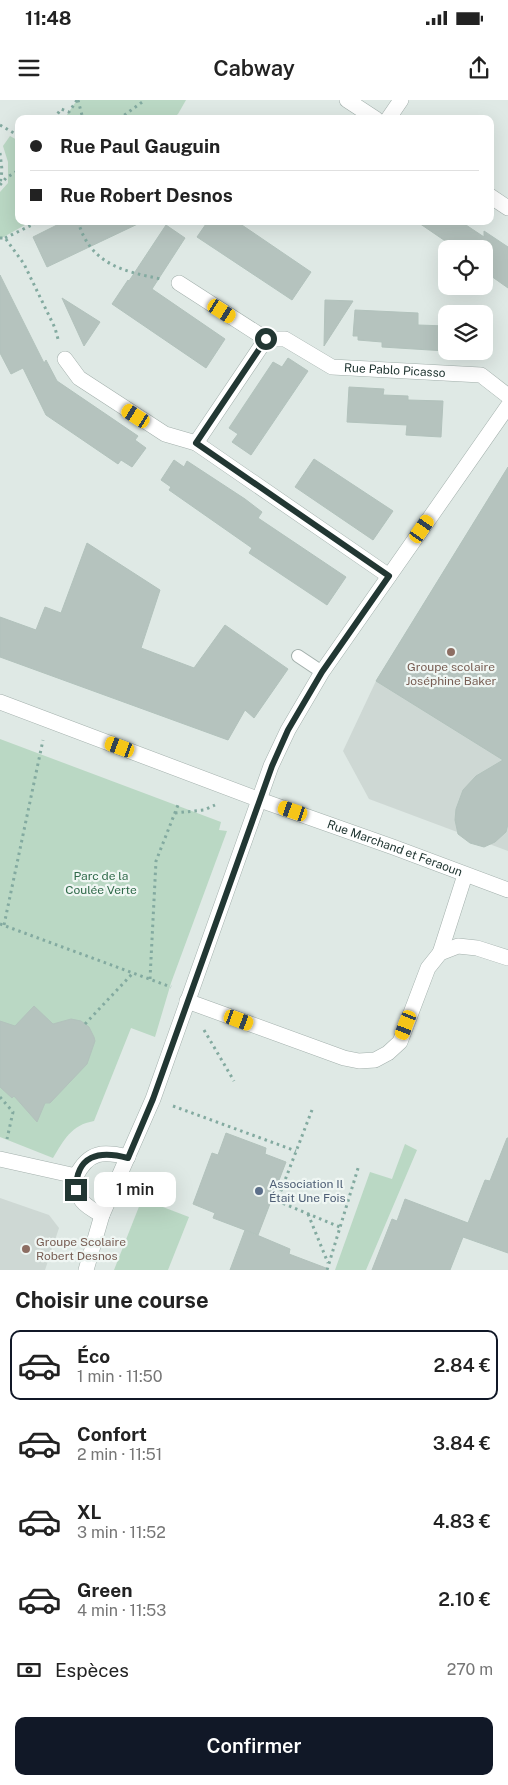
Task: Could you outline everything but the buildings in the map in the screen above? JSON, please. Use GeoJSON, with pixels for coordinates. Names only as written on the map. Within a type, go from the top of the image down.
{"type":"FeatureCollection","features":[{"type":"Feature","properties":{"kind":"street"},"geometry":{"type":"LineString","coordinates":[[347,100],[370,115]]}},
{"type":"Feature","properties":{"kind":"street"},"geometry":{"type":"LineString","coordinates":[[391,115],[400,100]]}},
{"type":"Feature","properties":{"kind":"street"},"geometry":{"type":"LineString","coordinates":[[494,199],[508,208]]}},
{"type":"Feature","properties":{"kind":"street","name":"Rue Pablo Picasso"},"geometry":{"type":"LineString","coordinates":[[179,283],[266,339],[285,339],[332,367],[481,375],[508,396]]}},
{"type":"Feature","properties":{"kind":"street"},"geometry":{"type":"LineString","coordinates":[[196,443],[266,339]]}},
{"type":"Feature","properties":{"kind":"street"},"geometry":{"type":"LineString","coordinates":[[65,359],[79,378],[165,434],[196,443],[389,576]]}},
{"type":"Feature","properties":{"kind":"street"},"geometry":{"type":"LineString","coordinates":[[86,1270],[102,1215],[153,1099],[272,766],[288,730],[322,672],[508,406]]}},
{"type":"Feature","properties":{"kind":"street","name":"Rue Marchand et Feraoun"},"geometry":{"type":"LineString","coordinates":[[0,702],[260,800],[508,890]]}},
{"type":"Feature","properties":{"kind":"street"},"geometry":{"type":"LineString","coordinates":[[188,997],[344,1058],[359,1062],[375,1060],[388,1053],[400,1042],[428,968],[440,952],[465,875]]}},
{"type":"Feature","properties":{"kind":"street"},"geometry":{"type":"LineString","coordinates":[[440,952],[458,946],[477,948],[508,958]]}},
{"type":"Feature","properties":{"kind":"street"},"geometry":{"type":"LineString","coordinates":[[102,1215],[86,1207],[76,1190],[76,1176],[83,1164],[96,1156],[111,1153],[128,1158]]}},
{"type":"Feature","properties":{"kind":"street"},"geometry":{"type":"LineString","coordinates":[[2,1159],[76,1176]]}},
{"type":"Feature","properties":{"kind":"lane"},"geometry":{"type":"LineString","coordinates":[[298,656],[322,672]]}},
{"type":"Feature","properties":{"kind":"path"},"geometry":{"type":"LineString","coordinates":[[57,115],[61,109],[69,112],[77,100]]}},
{"type":"Feature","properties":{"kind":"path"},"geometry":{"type":"LineString","coordinates":[[77,100],[82,115]]}},
{"type":"Feature","properties":{"kind":"path"},"geometry":{"type":"LineString","coordinates":[[124,115],[145,100]]}},
{"type":"Feature","properties":{"kind":"path"},"geometry":{"type":"LineString","coordinates":[[0,125],[15,134]]}},
{"type":"Feature","properties":{"kind":"path"},"geometry":{"type":"LineString","coordinates":[[0,154],[2,170],[0,185]]}},
{"type":"Feature","properties":{"kind":"path"},"geometry":{"type":"LineString","coordinates":[[0,185],[6,178],[15,172]]}},
{"type":"Feature","properties":{"kind":"path"},"geometry":{"type":"LineString","coordinates":[[0,238],[5,238],[32,225]]}},
{"type":"Feature","properties":{"kind":"path"},"geometry":{"type":"LineString","coordinates":[[79,225],[82,234],[96,255],[126,272],[179,283]]}},
{"type":"Feature","properties":{"kind":"path"},"geometry":{"type":"LineString","coordinates":[[5,238],[24,264],[55,328],[65,359]]}},
{"type":"Feature","properties":{"kind":"path"},"geometry":{"type":"LineString","coordinates":[[51,722],[42,744],[2,925],[150,979],[188,997],[234,1081]]}},
{"type":"Feature","properties":{"kind":"path"},"geometry":{"type":"LineString","coordinates":[[175,813],[204,810],[215,805],[224,786]]}},
{"type":"Feature","properties":{"kind":"path"},"geometry":{"type":"LineString","coordinates":[[150,979],[156,861],[178,805]]}},
{"type":"Feature","properties":{"kind":"path"},"geometry":{"type":"LineString","coordinates":[[85,1024],[133,973]]}},
{"type":"Feature","properties":{"kind":"path"},"geometry":{"type":"LineString","coordinates":[[0,1097],[13,1112],[2,1159]]}},
{"type":"Feature","properties":{"kind":"path"},"geometry":{"type":"LineString","coordinates":[[153,1099],[296,1151]]}},
{"type":"Feature","properties":{"kind":"path"},"geometry":{"type":"LineString","coordinates":[[312,1110],[277,1201],[340,1227]]}},
{"type":"Feature","properties":{"kind":"path"},"geometry":{"type":"LineString","coordinates":[[326,1270],[359,1165]]}},
{"type":"Feature","properties":{"kind":"path"},"geometry":{"type":"LineString","coordinates":[[307,1213],[328,1264]]}},
{"type":"Feature","properties":{"kind":"shaded area","name":"Groupe scolaire Joséphine Baker"},"geometry":{"type":"Polygon","coordinates":[[[508,467],[508,851],[369,799],[343,751],[376,681],[508,467]]]}},
{"type":"Feature","properties":{"kind":"shaded area","name":"Groupe Scolaire Robert Desnos"},"geometry":{"type":"Polygon","coordinates":[[[0,1198],[49,1215],[59,1228],[45,1270],[0,1270],[0,1198]]]}},
{"type":"Feature","properties":{"kind":"green space"},"geometry":{"type":"Polygon","coordinates":[[[77,100],[186,100],[177,115],[67,115],[77,100]]]}},
{"type":"Feature","properties":{"kind":"green space"},"geometry":{"type":"Polygon","coordinates":[[[10,136],[15,139],[15,225],[25,225],[0,239],[0,192],[8,183],[8,162],[3,146],[10,136]]]}},
{"type":"Feature","properties":{"kind":"green space","name":"Parc de la Coulée Verte"},"geometry":{"type":"Polygon","coordinates":[[[0,739],[221,822],[219,830],[227,831],[171,983],[155,1037],[131,1028],[94,1121],[79,1126],[69,1134],[53,1158],[0,1137],[0,739]]]}},
{"type":"Feature","properties":{"kind":"green space"},"geometry":{"type":"Polygon","coordinates":[[[405,1144],[417,1150],[366,1270],[335,1270],[370,1172],[392,1179],[405,1144]]]}},
{"type":"Feature","properties":{"kind":"green space"},"geometry":{"type":"Polygon","coordinates":[[[142,1199],[189,1217],[168,1270],[114,1270],[142,1199]]]}},
{"type":"Feature","properties":{"kind":"place","name":"Groupe scolaire Joséphine Baker"},"geometry":{"type":"Point","coordinates":[451,652]}},
{"type":"Feature","properties":{"kind":"place","name":"Association Il Était Une Fois"},"geometry":{"type":"Point","coordinates":[259,1191]}},
{"type":"Feature","properties":{"kind":"place","name":"Groupe Scolaire Robert Desnos"},"geometry":{"type":"Point","coordinates":[26,1249]}},
{"type":"Feature","properties":{"kind":"route"},"geometry":{"type":"LineString","coordinates":[[76,1190],[76,1176],[83,1164],[96,1156],[111,1153],[128,1158],[153,1099],[272,766],[288,730],[322,672],[389,576],[196,443],[266,339]]}}]}
